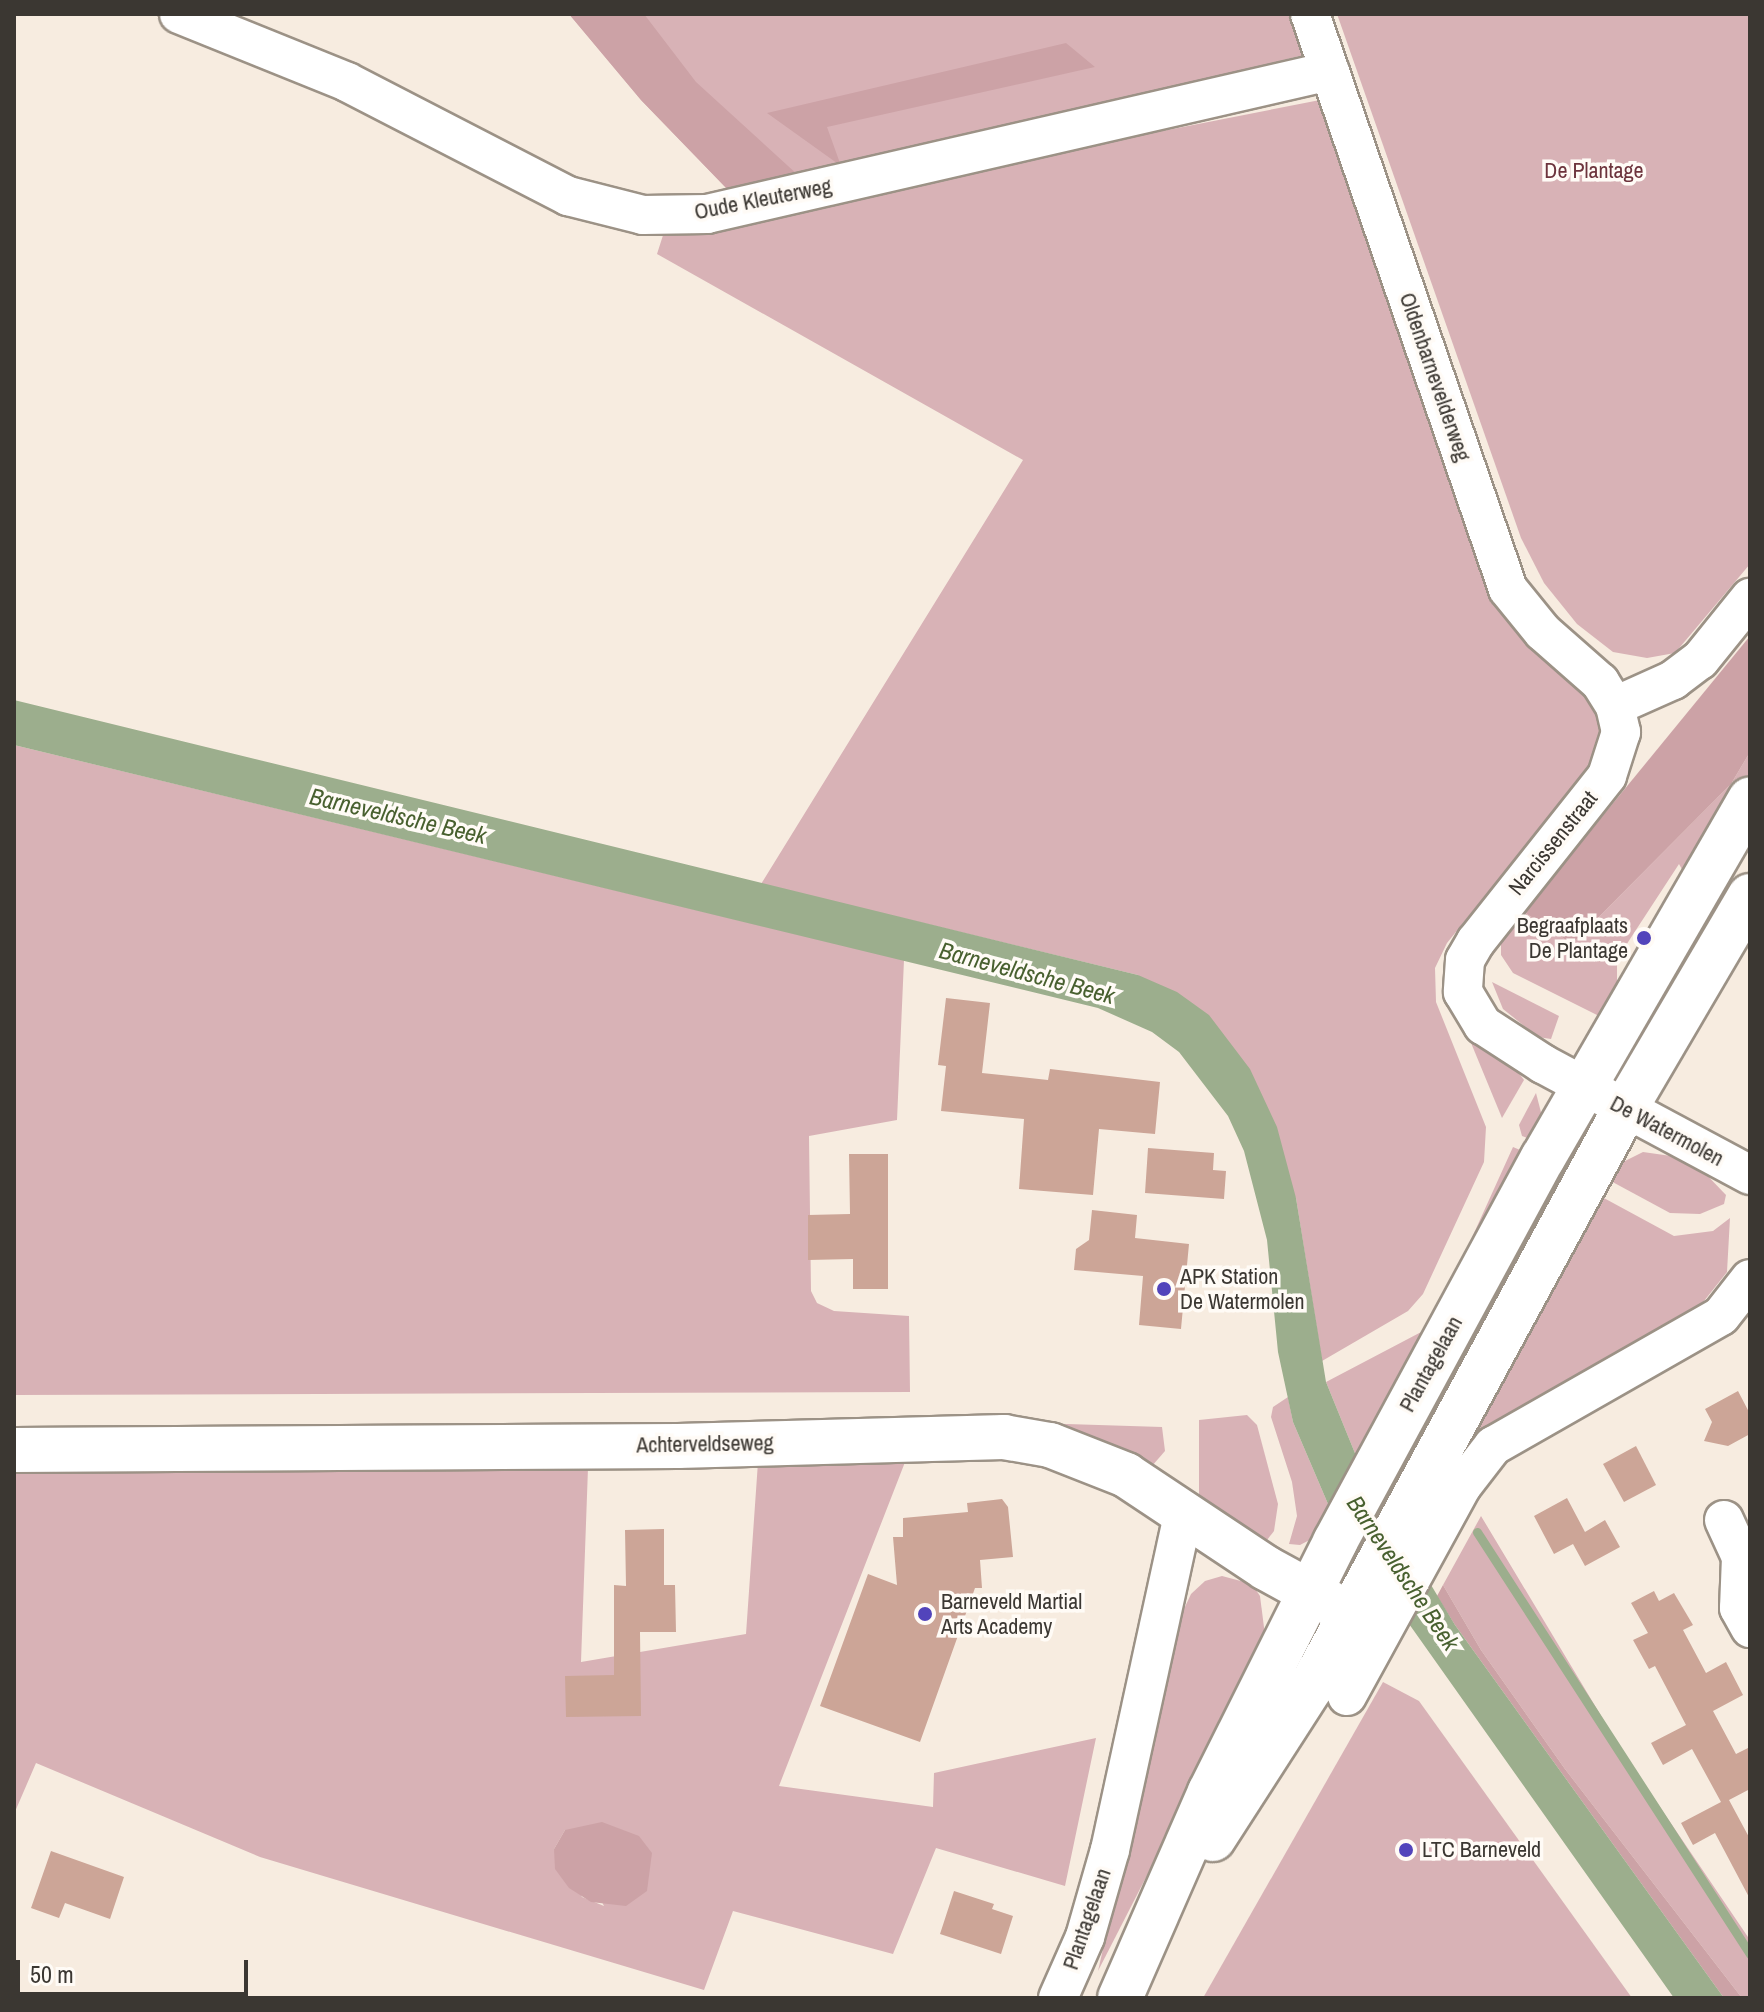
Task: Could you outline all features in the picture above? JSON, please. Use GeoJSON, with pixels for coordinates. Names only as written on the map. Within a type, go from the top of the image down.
{"type":"FeatureCollection","features":[{"type":"Feature","properties":{"kind":"main road","name":"Plantagelaan"},"geometry":{"type":"LineString","coordinates":[[1120,1998],[1210,1792],[1335,1542],[1584,1086],[1750,800]]}},
{"type":"Feature","properties":{"kind":"main road","name":"Plantagelaan"},"geometry":{"type":"LineString","coordinates":[[1145,1946],[1311,1687],[1366,1612],[1401,1516],[1625,1109],[1750,896]]}},
{"type":"Feature","properties":{"kind":"main road","name":"Achterveldseweg"},"geometry":{"type":"LineString","coordinates":[[14,1450],[678,1446],[1004,1437],[1050,1445],[1126,1475],[1310,1592],[1366,1612]]}},
{"type":"Feature","properties":{"kind":"street","name":"Oude Kleuterweg"},"geometry":{"type":"LineString","coordinates":[[179,14],[347,82],[568,196],[643,215],[707,214],[1330,71]]}},
{"type":"Feature","properties":{"kind":"street","name":"Oldenbarnevelderweg"},"geometry":{"type":"LineString","coordinates":[[1310,14],[1508,589],[1543,632],[1600,682],[1615,706]]}},
{"type":"Feature","properties":{"kind":"street"},"geometry":{"type":"LineString","coordinates":[[1615,706],[1673,680],[1700,660],[1750,598]]}},
{"type":"Feature","properties":{"kind":"street","name":"Narcissenstraat"},"geometry":{"type":"LineString","coordinates":[[1584,1086],[1483,1025],[1463,981],[1476,941],[1607,776],[1621,732],[1615,706]]}},
{"type":"Feature","properties":{"kind":"street","name":"De Watermolen"},"geometry":{"type":"LineString","coordinates":[[1584,1086],[1750,1175]]}},
{"type":"Feature","properties":{"kind":"street","name":"Plantagelaan"},"geometry":{"type":"LineString","coordinates":[[1347,1696],[1366,1612],[1421,1565],[1462,1486],[1501,1439],[1721,1316],[1750,1279]]}},
{"type":"Feature","properties":{"kind":"street","name":"Plantagelaan"},"geometry":{"type":"LineString","coordinates":[[1058,1998],[1085,1937],[1110,1850],[1184,1511]]}},
{"type":"Feature","properties":{"kind":"street"},"geometry":{"type":"LineString","coordinates":[[1724,1520],[1741,1557],[1739,1608],[1750,1628]]}},
{"type":"Feature","properties":{"kind":"green space"},"geometry":{"type":"Polygon","coordinates":[[[569,14],[1290,14],[1304,55],[731,193],[641,100],[569,14]]]}},
{"type":"Feature","properties":{"kind":"green space","name":"De Plantage"},"geometry":{"type":"Polygon","coordinates":[[[1337,14],[1750,14],[1750,564],[1675,653],[1647,658],[1613,652],[1577,624],[1544,583],[1521,538],[1337,14]]]}},
{"type":"Feature","properties":{"kind":"green space"},"geometry":{"type":"Polygon","coordinates":[[[1320,100],[1495,601],[1586,689],[1600,719],[1601,740],[1589,767],[1447,943],[1435,968],[1436,1002],[1486,1127],[1484,1162],[1423,1294],[1408,1311],[1322,1361],[1296,1198],[1138,975],[761,884],[1023,460],[657,254],[665,229],[1320,100]]]}},
{"type":"Feature","properties":{"kind":"green space"},"geometry":{"type":"Polygon","coordinates":[[[14,745],[904,960],[897,1120],[809,1136],[811,1291],[817,1303],[834,1311],[909,1316],[910,1392],[14,1395],[14,745]]]}},
{"type":"Feature","properties":{"kind":"green space"},"geometry":{"type":"Polygon","coordinates":[[[1750,752],[1750,781],[1689,882],[1679,864],[1617,959],[1617,990],[1599,1016],[1513,973],[1501,955],[1501,943],[1524,912],[1572,944],[1731,784],[1750,752]]]}},
{"type":"Feature","properties":{"kind":"green space"},"geometry":{"type":"Polygon","coordinates":[[[1492,982],[1559,1016],[1551,1039],[1538,1037],[1503,1009],[1492,982]]]}},
{"type":"Feature","properties":{"kind":"green space"},"geometry":{"type":"Polygon","coordinates":[[[1469,1038],[1515,1068],[1524,1080],[1502,1118],[1469,1038]]]}},
{"type":"Feature","properties":{"kind":"green space"},"geometry":{"type":"Polygon","coordinates":[[[1536,1093],[1543,1120],[1537,1142],[1522,1136],[1519,1125],[1536,1093]]]}},
{"type":"Feature","properties":{"kind":"green space"},"geometry":{"type":"Polygon","coordinates":[[[1513,1147],[1532,1155],[1361,1468],[1326,1382],[1425,1330],[1435,1319],[1513,1147]]]}},
{"type":"Feature","properties":{"kind":"green space"},"geometry":{"type":"Polygon","coordinates":[[[1643,1152],[1671,1156],[1701,1169],[1726,1195],[1724,1204],[1700,1214],[1670,1213],[1607,1179],[1619,1164],[1643,1152]]]}},
{"type":"Feature","properties":{"kind":"green space"},"geometry":{"type":"Polygon","coordinates":[[[1602,1197],[1674,1236],[1713,1231],[1730,1218],[1727,1272],[1700,1306],[1435,1503],[1602,1197]]]}},
{"type":"Feature","properties":{"kind":"green space"},"geometry":{"type":"Polygon","coordinates":[[[1288,1397],[1293,1422],[1334,1518],[1321,1534],[1300,1545],[1289,1544],[1297,1516],[1292,1482],[1271,1417],[1273,1407],[1288,1397]]]}},
{"type":"Feature","properties":{"kind":"green space"},"geometry":{"type":"Polygon","coordinates":[[[1247,1415],[1257,1425],[1278,1504],[1274,1531],[1267,1540],[1199,1499],[1199,1420],[1247,1415]]]}},
{"type":"Feature","properties":{"kind":"green space"},"geometry":{"type":"Polygon","coordinates":[[[1035,1423],[1162,1427],[1165,1451],[1152,1466],[1035,1423]]]}},
{"type":"Feature","properties":{"kind":"green space"},"geometry":{"type":"Polygon","coordinates":[[[907,1457],[779,1786],[933,1807],[934,1773],[1096,1738],[1065,1886],[936,1848],[893,1954],[733,1911],[704,1990],[260,1857],[36,1763],[14,1814],[14,1467],[588,1468],[581,1662],[746,1634],[758,1462],[907,1457]],[[565,1830],[554,1849],[582,1897],[604,1906],[565,1830]]]}},
{"type":"Feature","properties":{"kind":"green space"},"geometry":{"type":"Polygon","coordinates":[[[1481,1516],[1624,1754],[1750,1940],[1750,1998],[1742,1998],[1565,1769],[1481,1650],[1443,1585],[1481,1516]]]}},
{"type":"Feature","properties":{"kind":"green space"},"geometry":{"type":"Polygon","coordinates":[[[1222,1576],[1252,1584],[1260,1596],[1266,1643],[1098,1971],[1177,1624],[1191,1594],[1205,1581],[1222,1576]]]}},
{"type":"Feature","properties":{"kind":"green space","name":"LTC Barneveld"},"geometry":{"type":"Polygon","coordinates":[[[1383,1682],[1419,1701],[1632,1998],[1203,1998],[1383,1682]]]}},
{"type":"Feature","properties":{"kind":"shaded area"},"geometry":{"type":"Polygon","coordinates":[[[569,14],[644,14],[696,82],[799,176],[731,193],[641,100],[569,14]]]}},
{"type":"Feature","properties":{"kind":"shaded area"},"geometry":{"type":"Polygon","coordinates":[[[1066,43],[1095,67],[827,127],[841,166],[767,113],[1066,43]]]}},
{"type":"Feature","properties":{"kind":"shaded area"},"geometry":{"type":"Polygon","coordinates":[[[1750,636],[1750,752],[1731,784],[1572,944],[1524,912],[1750,636]]]}},
{"type":"Feature","properties":{"kind":"shaded area"},"geometry":{"type":"Polygon","coordinates":[[[1443,1585],[1481,1650],[1565,1769],[1742,1998],[1724,1998],[1455,1625],[1437,1596],[1443,1585]]]}},
{"type":"Feature","properties":{"kind":"shaded area"},"geometry":{"type":"Polygon","coordinates":[[[602,1822],[639,1836],[652,1853],[647,1891],[626,1906],[591,1902],[569,1888],[555,1869],[554,1849],[565,1830],[602,1822]]]}},
{"type":"Feature","properties":{"kind":"water","name":"Barneveldsche Beek"},"geometry":{"type":"Polygon","coordinates":[[[14,700],[1138,975],[1177,992],[1209,1015],[1250,1069],[1277,1127],[1296,1198],[1326,1382],[1361,1468],[1455,1625],[1724,1998],[1674,1998],[1334,1518],[1293,1422],[1278,1352],[1267,1240],[1244,1151],[1228,1116],[1179,1052],[1152,1032],[1098,1008],[14,745],[14,700]]]}},
{"type":"Feature","properties":{"kind":"building"},"geometry":{"type":"Polygon","coordinates":[[[946,998],[990,1003],[982,1073],[1048,1080],[1050,1069],[1160,1082],[1155,1134],[1099,1129],[1093,1195],[1019,1189],[1024,1119],[941,1111],[946,1066],[938,1065],[946,998]]]}},
{"type":"Feature","properties":{"kind":"building"},"geometry":{"type":"Polygon","coordinates":[[[1148,1148],[1214,1153],[1213,1170],[1226,1171],[1224,1199],[1145,1193],[1148,1148]]]}},
{"type":"Feature","properties":{"kind":"building"},"geometry":{"type":"Polygon","coordinates":[[[849,1154],[888,1154],[888,1289],[853,1289],[853,1259],[808,1260],[808,1215],[850,1214],[849,1154]]]}},
{"type":"Feature","properties":{"kind":"building"},"geometry":{"type":"Polygon","coordinates":[[[1092,1210],[1137,1215],[1135,1238],[1189,1244],[1181,1329],[1139,1325],[1143,1276],[1074,1270],[1076,1249],[1089,1240],[1092,1210]]]}},
{"type":"Feature","properties":{"kind":"building"},"geometry":{"type":"Polygon","coordinates":[[[1738,1391],[1750,1414],[1750,1434],[1728,1446],[1704,1441],[1712,1422],[1705,1409],[1738,1391]]]}},
{"type":"Feature","properties":{"kind":"building"},"geometry":{"type":"Polygon","coordinates":[[[1636,1446],[1656,1485],[1624,1502],[1603,1464],[1636,1446]]]}},
{"type":"Feature","properties":{"kind":"building"},"geometry":{"type":"Polygon","coordinates":[[[1567,1498],[1585,1532],[1605,1520],[1620,1547],[1585,1566],[1573,1544],[1554,1554],[1534,1516],[1567,1498]]]}},
{"type":"Feature","properties":{"kind":"building"},"geometry":{"type":"Polygon","coordinates":[[[1002,1499],[1008,1507],[1013,1557],[980,1560],[982,1588],[975,1588],[920,1742],[820,1706],[868,1574],[897,1585],[893,1537],[903,1537],[903,1518],[968,1512],[967,1503],[1002,1499]]]}},
{"type":"Feature","properties":{"kind":"building"},"geometry":{"type":"Polygon","coordinates":[[[664,1529],[664,1585],[675,1585],[676,1632],[640,1632],[641,1716],[566,1717],[565,1676],[614,1675],[614,1585],[626,1586],[625,1530],[664,1529]]]}},
{"type":"Feature","properties":{"kind":"building"},"geometry":{"type":"Polygon","coordinates":[[[1654,1591],[1659,1601],[1674,1593],[1693,1625],[1683,1630],[1706,1673],[1726,1662],[1743,1695],[1713,1711],[1736,1754],[1750,1747],[1750,1789],[1729,1800],[1750,1839],[1750,1899],[1715,1833],[1693,1845],[1681,1823],[1721,1802],[1692,1749],[1663,1765],[1651,1743],[1686,1725],[1655,1666],[1649,1669],[1633,1640],[1648,1633],[1631,1603],[1654,1591]]]}},
{"type":"Feature","properties":{"kind":"building"},"geometry":{"type":"Polygon","coordinates":[[[51,1851],[124,1877],[110,1919],[65,1903],[59,1918],[31,1908],[51,1851]]]}},
{"type":"Feature","properties":{"kind":"building"},"geometry":{"type":"Polygon","coordinates":[[[954,1891],[994,1904],[992,1909],[1013,1916],[1001,1954],[940,1934],[954,1891]]]}},
{"type":"Feature","properties":{"kind":"waterway"},"geometry":{"type":"LineString","coordinates":[[1477,1532],[1750,1954]]}},
{"type":"Feature","properties":{"kind":"place","name":"Begraafplaats De Plantage"},"geometry":{"type":"Point","coordinates":[1644,938]}},
{"type":"Feature","properties":{"kind":"place","name":"APK Station De Watermolen"},"geometry":{"type":"Point","coordinates":[1164,1289]}},
{"type":"Feature","properties":{"kind":"place","name":"Barneveld Martial Arts Academy"},"geometry":{"type":"Point","coordinates":[925,1614]}},
{"type":"Feature","properties":{"kind":"place","name":"LTC Barneveld"},"geometry":{"type":"Point","coordinates":[1406,1850]}}]}
